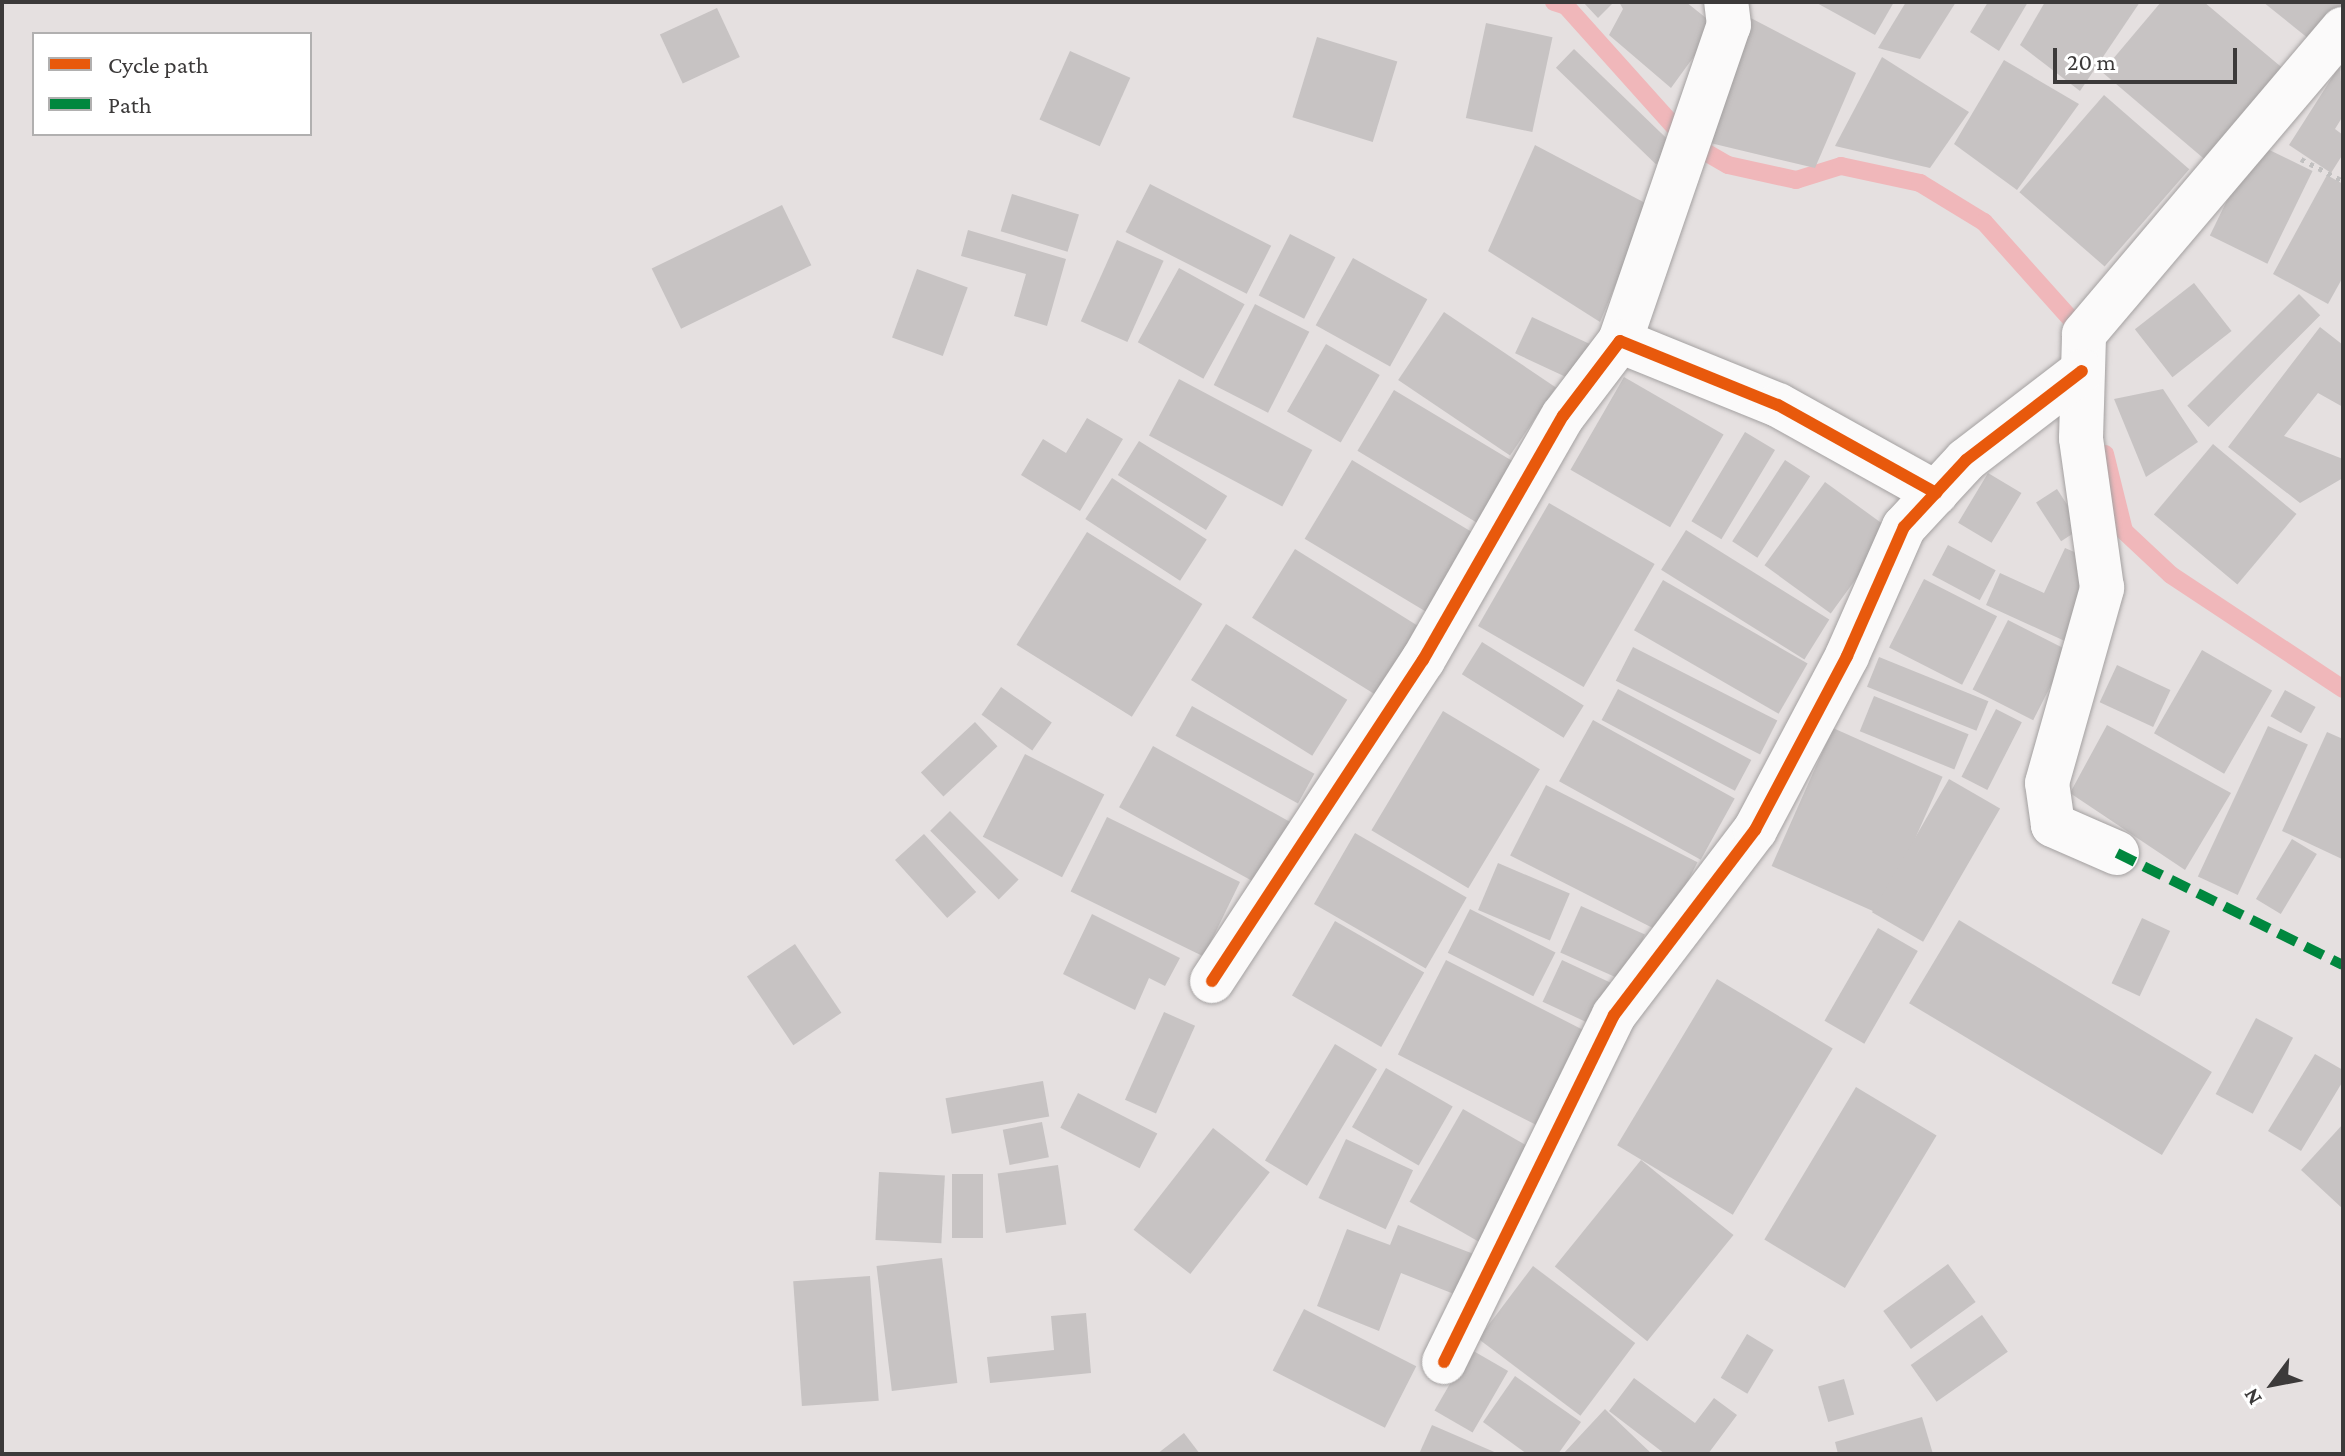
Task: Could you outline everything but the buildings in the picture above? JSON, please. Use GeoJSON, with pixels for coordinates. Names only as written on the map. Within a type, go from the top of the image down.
{"type":"FeatureCollection","features":[{"type":"Feature","properties":{"kind":"street"},"geometry":{"type":"LineString","coordinates":[[1212,981],[1423,660],[1563,416],[1620,341],[1729,25],[1726,2]]}},
{"type":"Feature","properties":{"kind":"street"},"geometry":{"type":"LineString","coordinates":[[2117,853],[2053,825],[2047,783],[2102,588],[2081,438],[2084,334],[2343,29]]}},
{"type":"Feature","properties":{"kind":"street"},"geometry":{"type":"LineString","coordinates":[[1620,341],[1778,405],[1936,493]]}},
{"type":"Feature","properties":{"kind":"street"},"geometry":{"type":"LineString","coordinates":[[1444,1362],[1614,1015],[1755,830],[1847,656],[1904,527],[1966,460],[2082,371]]}},
{"type":"Feature","properties":{"kind":"waterway"},"geometry":{"type":"LineString","coordinates":[[1554,2],[1566,6],[1688,142],[1728,165],[1796,180],[1841,166],[1920,183],[1984,222],[2084,334]]}},
{"type":"Feature","properties":{"kind":"waterway"},"geometry":{"type":"LineString","coordinates":[[2105,454],[2124,531],[2171,575],[2343,689]]}},
{"type":"Feature","properties":{"kind":"marked path"},"geometry":{"type":"LineString","coordinates":[[2117,853],[2343,965]]}},
{"type":"Feature","properties":{"kind":"cycle path"},"geometry":{"type":"LineString","coordinates":[[1212,981],[1423,660],[1563,416],[1620,341],[1778,405],[1936,493]]}},
{"type":"Feature","properties":{"kind":"cycle path"},"geometry":{"type":"LineString","coordinates":[[1444,1362],[1614,1015],[1755,830],[1847,656],[1904,527],[1966,460],[2082,371]]}}]}
